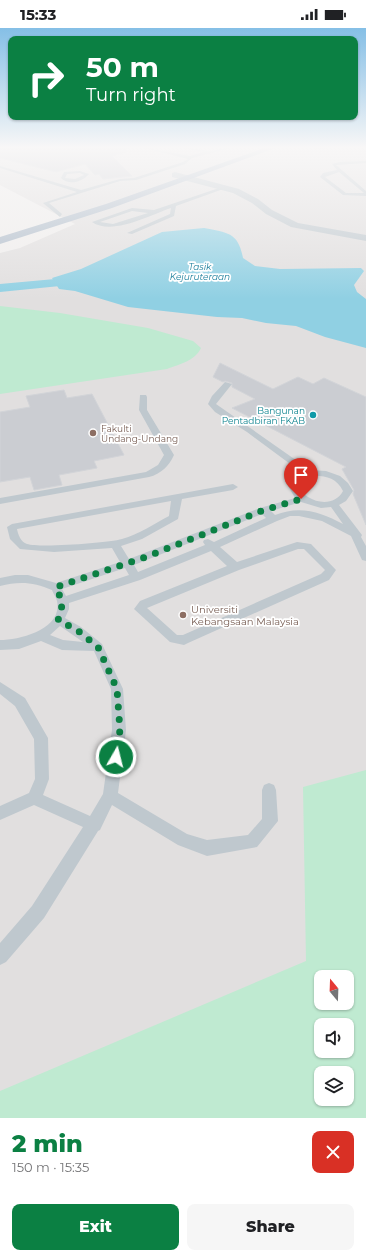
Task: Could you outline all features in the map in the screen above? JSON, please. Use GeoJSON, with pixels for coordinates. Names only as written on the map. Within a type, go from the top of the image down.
{"type":"FeatureCollection","features":[{"type":"Feature","properties":{"kind":"main road"},"geometry":{"type":"LineString","coordinates":[[0,233],[60,215],[109,198]]}},
{"type":"Feature","properties":{"kind":"main road"},"geometry":{"type":"LineString","coordinates":[[0,241],[129,198]]}},
{"type":"Feature","properties":{"kind":"street"},"geometry":{"type":"LineString","coordinates":[[248,198],[255,201],[269,212],[295,225],[366,238]]}},
{"type":"Feature","properties":{"kind":"street"},"geometry":{"type":"LineString","coordinates":[[269,212],[277,227],[282,232]]}},
{"type":"Feature","properties":{"kind":"lane"},"geometry":{"type":"LineString","coordinates":[[60,215],[45,203],[63,198]]}},
{"type":"Feature","properties":{"kind":"lane"},"geometry":{"type":"LineString","coordinates":[[154,212],[132,209],[95,222],[104,226],[114,226],[195,198]]}},
{"type":"Feature","properties":{"kind":"lane"},"geometry":{"type":"LineString","coordinates":[[130,233],[165,220],[172,215],[174,205]]}},
{"type":"Feature","properties":{"kind":"lane"},"geometry":{"type":"LineString","coordinates":[[228,384],[214,398],[212,404],[218,410],[250,430],[308,473]]}},
{"type":"Feature","properties":{"kind":"lane"},"geometry":{"type":"LineString","coordinates":[[0,501],[149,474],[160,469],[166,463],[169,455],[143,410],[143,397]]}},
{"type":"Feature","properties":{"kind":"lane"},"geometry":{"type":"LineString","coordinates":[[322,472],[335,476],[344,483],[348,491],[344,499],[333,504],[316,504],[301,499],[293,492],[292,484],[298,477],[308,473],[322,472]]}},
{"type":"Feature","properties":{"kind":"lane"},"geometry":{"type":"LineString","coordinates":[[177,497],[174,517],[157,528],[116,545],[40,548],[25,547],[15,539],[12,531],[12,528],[177,497],[233,487]]}},
{"type":"Feature","properties":{"kind":"lane"},"geometry":{"type":"LineString","coordinates":[[56,587],[202,536],[264,510],[301,499]]}},
{"type":"Feature","properties":{"kind":"lane"},"geometry":{"type":"LineString","coordinates":[[333,504],[345,516],[357,536],[366,557]]}},
{"type":"Feature","properties":{"kind":"lane"},"geometry":{"type":"LineString","coordinates":[[264,510],[273,519]]}},
{"type":"Feature","properties":{"kind":"lane"},"geometry":{"type":"LineString","coordinates":[[63,601],[136,577],[214,546],[273,519],[291,513],[302,512],[321,518],[357,536]]}},
{"type":"Feature","properties":{"kind":"lane"},"geometry":{"type":"LineString","coordinates":[[202,536],[234,567]]}},
{"type":"Feature","properties":{"kind":"lane"},"geometry":{"type":"LineString","coordinates":[[116,545],[136,577]]}},
{"type":"Feature","properties":{"kind":"lane"},"geometry":{"type":"LineString","coordinates":[[297,545],[307,546],[331,570],[325,577],[184,640],[174,639],[140,609],[144,604],[234,567],[297,545]]}},
{"type":"Feature","properties":{"kind":"lane"},"geometry":{"type":"LineString","coordinates":[[0,645],[20,644],[41,636],[58,620],[62,610],[63,601],[56,587],[37,579],[4,578]]}},
{"type":"Feature","properties":{"kind":"lane"},"geometry":{"type":"LineString","coordinates":[[0,956],[38,912],[95,824],[110,796],[120,730],[117,689],[98,647],[77,630],[58,620]]}},
{"type":"Feature","properties":{"kind":"lane"},"geometry":{"type":"LineString","coordinates":[[41,636],[62,645],[98,647]]}},
{"type":"Feature","properties":{"kind":"lane"},"geometry":{"type":"LineString","coordinates":[[0,687],[20,702],[41,738],[42,779],[34,798],[0,813]]}},
{"type":"Feature","properties":{"kind":"lane"},"geometry":{"type":"LineString","coordinates":[[110,796],[183,840],[207,848],[252,842],[270,820],[268,790]]}},
{"type":"Feature","properties":{"kind":"lane"},"geometry":{"type":"LineString","coordinates":[[34,798],[95,824]]}},
{"type":"Feature","properties":{"kind":"shaded area","name":"Universiti Kebangsaan Malaysia"},"geometry":{"type":"Polygon","coordinates":[[[25,198],[366,198],[366,1118],[0,1118],[0,253],[20,248],[75,224],[25,198]]]}},
{"type":"Feature","properties":{"kind":"green space"},"geometry":{"type":"Polygon","coordinates":[[[0,306],[60,313],[148,328],[193,341],[201,348],[191,359],[167,369],[0,394],[0,306]]]}},
{"type":"Feature","properties":{"kind":"green space"},"geometry":{"type":"Polygon","coordinates":[[[366,770],[366,1118],[0,1118],[0,1091],[306,961],[303,787],[366,770]]]}},
{"type":"Feature","properties":{"kind":"water","name":"Tasik Kejuruteraan"},"geometry":{"type":"Polygon","coordinates":[[[204,228],[231,235],[238,243],[243,258],[255,266],[280,269],[361,268],[364,271],[354,285],[357,292],[366,299],[366,348],[325,337],[296,326],[266,323],[242,318],[217,317],[128,307],[75,291],[59,289],[52,278],[81,269],[162,232],[204,228]]]}},
{"type":"Feature","properties":{"kind":"building","name":"Bangunan Pentadbiran FKAB"},"geometry":{"type":"Polygon","coordinates":[[[220,363],[273,389],[298,377],[313,384],[324,378],[366,397],[366,525],[353,494],[354,490],[342,469],[346,467],[232,408],[255,399],[232,387],[232,383],[225,381],[223,382],[213,377],[220,363]]]}},
{"type":"Feature","properties":{"kind":"building"},"geometry":{"type":"Polygon","coordinates":[[[64,390],[67,398],[92,394],[124,455],[94,461],[97,468],[59,475],[62,485],[34,490],[30,477],[0,482],[0,412],[30,407],[26,396],[64,390]]]}},
{"type":"Feature","properties":{"kind":"waterway"},"geometry":{"type":"LineString","coordinates":[[0,288],[55,283]]}},
{"type":"Feature","properties":{"kind":"place","name":"Bangunan Pentadbiran FKAB"},"geometry":{"type":"Point","coordinates":[313,415]}},
{"type":"Feature","properties":{"kind":"place","name":"Fakulti Undang-Undang"},"geometry":{"type":"Point","coordinates":[93,433]}},
{"type":"Feature","properties":{"kind":"place","name":"Universiti Kebangsaan Malaysia"},"geometry":{"type":"Point","coordinates":[183,615]}},
{"type":"Feature","properties":{"kind":"route"},"geometry":{"type":"LineString","coordinates":[[116,757],[120,730],[117,689],[98,647],[77,630],[58,620],[62,610],[63,601],[56,587],[146,557],[202,536],[264,510],[301,499]]}}]}
